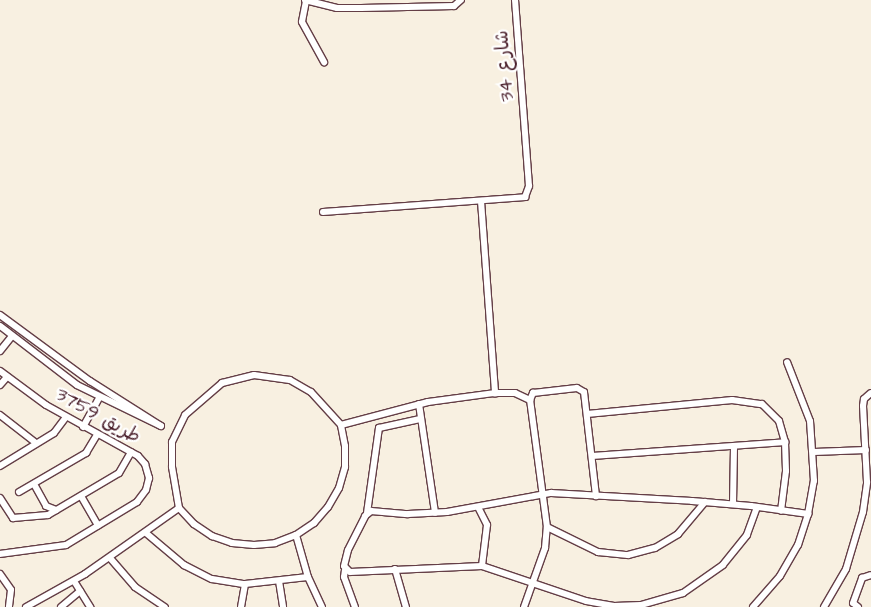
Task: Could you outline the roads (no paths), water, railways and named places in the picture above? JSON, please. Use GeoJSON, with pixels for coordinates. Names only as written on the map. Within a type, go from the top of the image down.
{"type":"FeatureCollection","features":[{"type":"Feature","properties":{"kind":"street"},"geometry":{"type":"LineString","coordinates":[[324,62],[302,22],[306,0],[337,8],[361,8],[410,2],[460,2]]}},
{"type":"Feature","properties":{"kind":"street"},"geometry":{"type":"LineString","coordinates":[[360,0],[361,8]]}},
{"type":"Feature","properties":{"kind":"street","name":"شارع 34"},"geometry":{"type":"LineString","coordinates":[[481,201],[521,198],[528,193],[526,130],[515,0]]}},
{"type":"Feature","properties":{"kind":"street"},"geometry":{"type":"LineString","coordinates":[[323,212],[481,201],[495,393]]}},
{"type":"Feature","properties":{"kind":"street"},"geometry":{"type":"LineString","coordinates":[[0,315],[90,381],[161,426],[99,398],[62,375],[0,326]]}},
{"type":"Feature","properties":{"kind":"street"},"geometry":{"type":"LineString","coordinates":[[0,350],[12,336]]}},
{"type":"Feature","properties":{"kind":"street"},"geometry":{"type":"LineString","coordinates":[[753,607],[787,566],[808,514],[814,452],[806,405],[787,362]]}},
{"type":"Feature","properties":{"kind":"street","name":"طريق 3759"},"geometry":{"type":"LineString","coordinates":[[0,371],[66,417],[131,452],[146,467],[146,490],[137,502],[61,547],[0,554]]}},
{"type":"Feature","properties":{"kind":"street"},"geometry":{"type":"LineString","coordinates":[[254,375],[290,380],[311,392],[341,425],[345,446],[345,468],[339,488],[324,512],[296,535],[276,543],[232,543],[194,524],[179,508],[172,468],[172,442],[185,415],[222,383],[254,375]]}},
{"type":"Feature","properties":{"kind":"street"},"geometry":{"type":"LineString","coordinates":[[0,385],[7,377]]}},
{"type":"Feature","properties":{"kind":"street"},"geometry":{"type":"LineString","coordinates":[[524,607],[534,583],[548,527],[530,400],[535,393],[580,388],[585,394],[596,496]]}},
{"type":"Feature","properties":{"kind":"street"},"geometry":{"type":"LineString","coordinates":[[341,425],[419,404],[495,393],[515,393],[530,400]]}},
{"type":"Feature","properties":{"kind":"street"},"geometry":{"type":"LineString","coordinates":[[824,607],[846,569],[856,542],[866,489],[863,406],[864,399],[871,393]]}},
{"type":"Feature","properties":{"kind":"street"},"geometry":{"type":"LineString","coordinates":[[83,427],[99,398]]}},
{"type":"Feature","properties":{"kind":"street"},"geometry":{"type":"LineString","coordinates":[[587,414],[748,400],[762,404],[773,413],[784,442],[786,471],[782,511]]}},
{"type":"Feature","properties":{"kind":"street"},"geometry":{"type":"LineString","coordinates":[[419,404],[435,513]]}},
{"type":"Feature","properties":{"kind":"street"},"geometry":{"type":"LineString","coordinates":[[0,415],[36,443]]}},
{"type":"Feature","properties":{"kind":"street"},"geometry":{"type":"LineString","coordinates":[[0,466],[56,431],[66,417]]}},
{"type":"Feature","properties":{"kind":"street"},"geometry":{"type":"LineString","coordinates":[[355,607],[344,577],[348,550],[367,513],[379,428],[420,419]]}},
{"type":"Feature","properties":{"kind":"street"},"geometry":{"type":"LineString","coordinates":[[19,492],[86,453],[97,435]]}},
{"type":"Feature","properties":{"kind":"street"},"geometry":{"type":"LineString","coordinates":[[592,456],[784,442]]}},
{"type":"Feature","properties":{"kind":"street"},"geometry":{"type":"LineString","coordinates":[[733,504],[734,446]]}},
{"type":"Feature","properties":{"kind":"street"},"geometry":{"type":"LineString","coordinates":[[814,452],[866,450]]}},
{"type":"Feature","properties":{"kind":"street"},"geometry":{"type":"LineString","coordinates":[[1,502],[13,518],[43,515],[56,510],[121,472],[131,452]]}},
{"type":"Feature","properties":{"kind":"street"},"geometry":{"type":"LineString","coordinates":[[34,484],[46,506],[56,510]]}},
{"type":"Feature","properties":{"kind":"street"},"geometry":{"type":"LineString","coordinates":[[367,513],[435,513],[478,507],[544,493],[733,504],[808,514]]}},
{"type":"Feature","properties":{"kind":"street"},"geometry":{"type":"LineString","coordinates":[[81,496],[98,525]]}},
{"type":"Feature","properties":{"kind":"street"},"geometry":{"type":"LineString","coordinates":[[548,527],[598,552],[628,555],[655,548],[678,534],[705,502]]}},
{"type":"Feature","properties":{"kind":"street"},"geometry":{"type":"LineString","coordinates":[[43,515],[46,506]]}},
{"type":"Feature","properties":{"kind":"street"},"geometry":{"type":"LineString","coordinates":[[478,507],[487,525],[482,566]]}},
{"type":"Feature","properties":{"kind":"street"},"geometry":{"type":"LineString","coordinates":[[345,570],[350,572],[482,566],[586,601],[614,606],[641,605],[683,593],[722,565],[747,535],[757,507]]}},
{"type":"Feature","properties":{"kind":"street"},"geometry":{"type":"LineString","coordinates":[[26,607],[74,581],[110,558],[179,508]]}},
{"type":"Feature","properties":{"kind":"street"},"geometry":{"type":"LineString","coordinates":[[146,533],[184,564],[212,579],[245,584],[308,577]]}},
{"type":"Feature","properties":{"kind":"street"},"geometry":{"type":"LineString","coordinates":[[296,535],[308,577],[322,607]]}},
{"type":"Feature","properties":{"kind":"street"},"geometry":{"type":"LineString","coordinates":[[110,558],[135,587],[166,607]]}},
{"type":"Feature","properties":{"kind":"street"},"geometry":{"type":"LineString","coordinates":[[395,569],[406,607]]}},
{"type":"Feature","properties":{"kind":"street"},"geometry":{"type":"LineString","coordinates":[[0,574],[11,590],[9,607]]}},
{"type":"Feature","properties":{"kind":"street"},"geometry":{"type":"LineString","coordinates":[[856,607],[853,603],[862,578],[871,575]]}},
{"type":"Feature","properties":{"kind":"street"},"geometry":{"type":"LineString","coordinates":[[74,581],[90,607]]}},
{"type":"Feature","properties":{"kind":"street"},"geometry":{"type":"LineString","coordinates":[[279,581],[283,607]]}},
{"type":"Feature","properties":{"kind":"street"},"geometry":{"type":"LineString","coordinates":[[240,607],[245,584]]}},
{"type":"Feature","properties":{"kind":"street"},"geometry":{"type":"LineString","coordinates":[[61,607],[80,591]]}}]}
